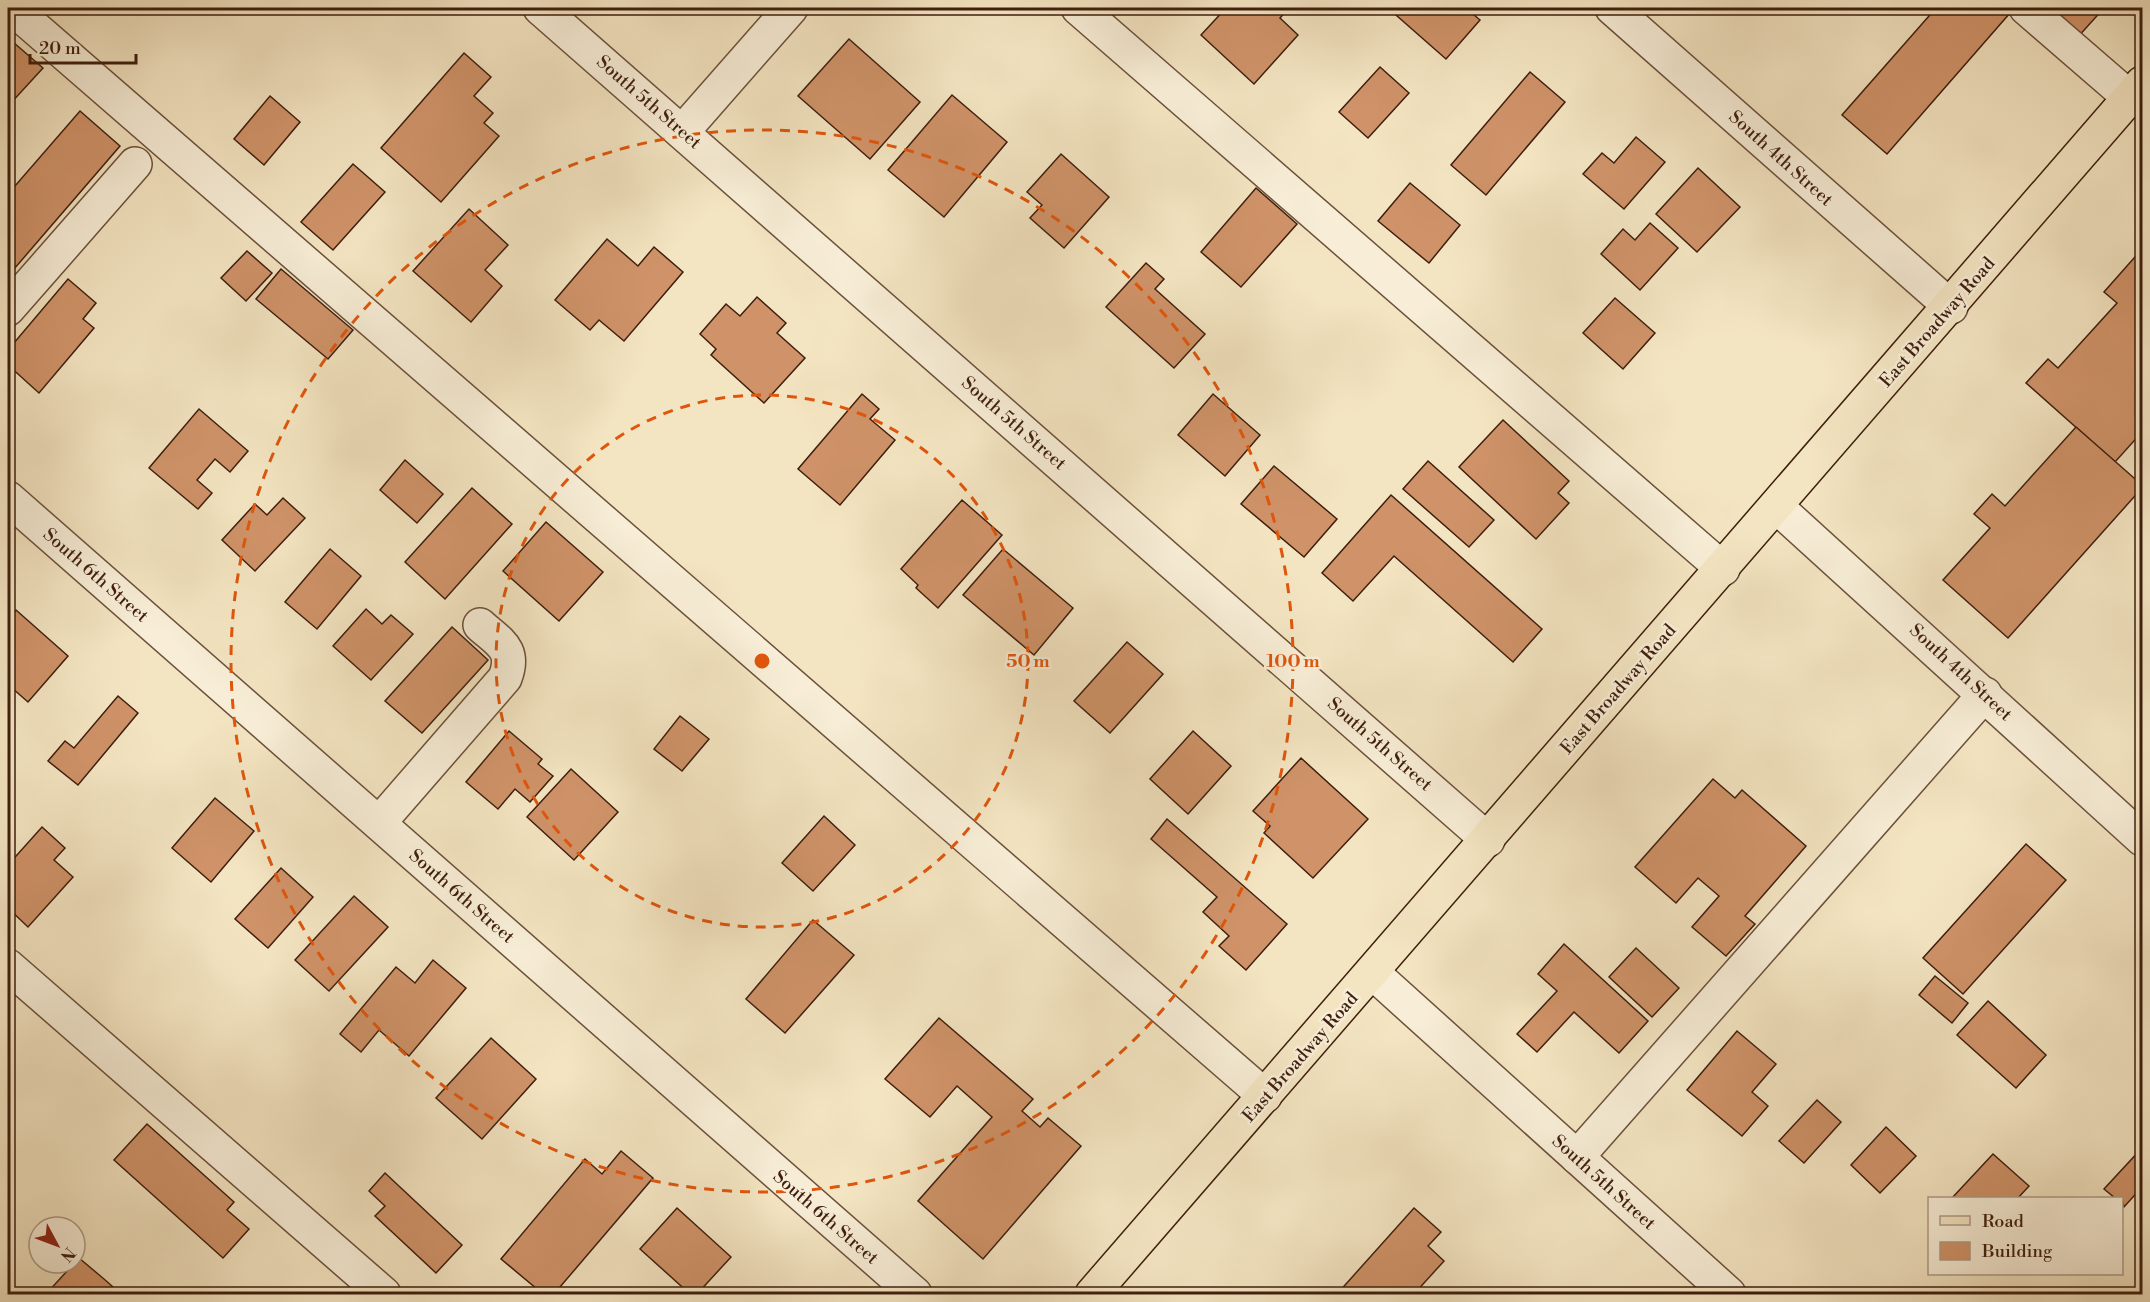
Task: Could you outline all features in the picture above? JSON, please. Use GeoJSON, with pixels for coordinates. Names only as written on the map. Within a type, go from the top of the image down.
{"type":"FeatureCollection","features":[{"type":"Feature","properties":{"kind":"main road","name":"East Broadway Road"},"geometry":{"type":"LineString","coordinates":[[1092,1294],[1724,569],[2136,90]]}},
{"type":"Feature","properties":{"kind":"street"},"geometry":{"type":"LineString","coordinates":[[12,8],[1266,1096]]}},
{"type":"Feature","properties":{"kind":"street","name":"South 5th Street"},"geometry":{"type":"LineString","coordinates":[[540,8],[683,131],[1488,840]]}},
{"type":"Feature","properties":{"kind":"street"},"geometry":{"type":"LineString","coordinates":[[683,131],[791,8]]}},
{"type":"Feature","properties":{"kind":"street"},"geometry":{"type":"LineString","coordinates":[[1078,8],[1724,569]]}},
{"type":"Feature","properties":{"kind":"street","name":"South 4th Street"},"geometry":{"type":"LineString","coordinates":[[1612,8],[1951,307]]}},
{"type":"Feature","properties":{"kind":"street"},"geometry":{"type":"LineString","coordinates":[[2026,8],[2136,90]]}},
{"type":"Feature","properties":{"kind":"street"},"geometry":{"type":"LineString","coordinates":[[8,309],[135,165]]}},
{"type":"Feature","properties":{"kind":"street","name":"South 6th Street"},"geometry":{"type":"LineString","coordinates":[[8,498],[915,1294]]}},
{"type":"Feature","properties":{"kind":"street","name":"South 4th Street"},"geometry":{"type":"LineString","coordinates":[[1777,507],[2142,839]]}},
{"type":"Feature","properties":{"kind":"street"},"geometry":{"type":"LineString","coordinates":[[379,823],[505,678],[510,664],[509,652],[480,625]]}},
{"type":"Feature","properties":{"kind":"street"},"geometry":{"type":"LineString","coordinates":[[1577,1157],[1985,694]]}},
{"type":"Feature","properties":{"kind":"street"},"geometry":{"type":"LineString","coordinates":[[8,966],[384,1294]]}},
{"type":"Feature","properties":{"kind":"street","name":"South 5th Street"},"geometry":{"type":"LineString","coordinates":[[1373,973],[1729,1294]]}},
{"type":"Feature","properties":{"kind":"building"},"geometry":{"type":"Polygon","coordinates":[[[1226,8],[1289,8],[1280,18],[1298,35],[1254,84],[1201,35],[1226,8]]]}},
{"type":"Feature","properties":{"kind":"building"},"geometry":{"type":"Polygon","coordinates":[[[1388,8],[1466,8],[1480,20],[1446,59],[1388,8]]]}},
{"type":"Feature","properties":{"kind":"building"},"geometry":{"type":"Polygon","coordinates":[[[1936,8],[2004,8],[2010,13],[1887,154],[1842,115],[1936,8]]]}},
{"type":"Feature","properties":{"kind":"building"},"geometry":{"type":"Polygon","coordinates":[[[2043,8],[2104,8],[2077,38],[2043,8]]]}},
{"type":"Feature","properties":{"kind":"building"},"geometry":{"type":"Polygon","coordinates":[[[849,39],[920,102],[870,159],[798,96],[849,39]]]}},
{"type":"Feature","properties":{"kind":"building"},"geometry":{"type":"Polygon","coordinates":[[[13,42],[43,68],[10,104],[8,102],[8,48],[13,42]]]}},
{"type":"Feature","properties":{"kind":"building"},"geometry":{"type":"Polygon","coordinates":[[[464,53],[491,77],[474,96],[493,113],[484,123],[499,136],[441,202],[381,148],[464,53]]]}},
{"type":"Feature","properties":{"kind":"building"},"geometry":{"type":"Polygon","coordinates":[[[1380,67],[1409,93],[1368,138],[1339,112],[1380,67]]]}},
{"type":"Feature","properties":{"kind":"building"},"geometry":{"type":"Polygon","coordinates":[[[1530,72],[1565,102],[1486,195],[1451,165],[1530,72]]]}},
{"type":"Feature","properties":{"kind":"building"},"geometry":{"type":"Polygon","coordinates":[[[952,95],[1007,142],[944,217],[888,170],[952,95]]]}},
{"type":"Feature","properties":{"kind":"building"},"geometry":{"type":"Polygon","coordinates":[[[270,96],[300,122],[264,165],[234,139],[270,96]]]}},
{"type":"Feature","properties":{"kind":"building"},"geometry":{"type":"Polygon","coordinates":[[[80,111],[120,146],[8,276],[8,194],[80,111]]]}},
{"type":"Feature","properties":{"kind":"building"},"geometry":{"type":"Polygon","coordinates":[[[1636,137],[1665,162],[1624,209],[1583,174],[1602,153],[1614,163],[1636,137]]]}},
{"type":"Feature","properties":{"kind":"building"},"geometry":{"type":"Polygon","coordinates":[[[1061,154],[1109,197],[1064,248],[1030,218],[1042,205],[1027,192],[1061,154]]]}},
{"type":"Feature","properties":{"kind":"building"},"geometry":{"type":"Polygon","coordinates":[[[353,164],[385,192],[333,250],[301,222],[353,164]]]}},
{"type":"Feature","properties":{"kind":"building"},"geometry":{"type":"Polygon","coordinates":[[[1698,168],[1740,207],[1697,252],[1656,214],[1698,168]]]}},
{"type":"Feature","properties":{"kind":"building"},"geometry":{"type":"Polygon","coordinates":[[[1410,183],[1460,225],[1429,263],[1378,221],[1410,183]]]}},
{"type":"Feature","properties":{"kind":"building"},"geometry":{"type":"Polygon","coordinates":[[[1256,188],[1297,224],[1241,287],[1201,252],[1256,188]]]}},
{"type":"Feature","properties":{"kind":"building"},"geometry":{"type":"Polygon","coordinates":[[[469,209],[508,245],[485,270],[502,286],[471,322],[413,271],[469,209]]]}},
{"type":"Feature","properties":{"kind":"building"},"geometry":{"type":"Polygon","coordinates":[[[1650,223],[1678,248],[1640,290],[1601,254],[1623,229],[1635,240],[1650,223]]]}},
{"type":"Feature","properties":{"kind":"building"},"geometry":{"type":"Polygon","coordinates":[[[607,239],[638,266],[654,247],[683,272],[624,341],[599,320],[590,330],[555,300],[607,239]]]}},
{"type":"Feature","properties":{"kind":"building"},"geometry":{"type":"Polygon","coordinates":[[[2142,249],[2142,432],[2115,462],[2026,383],[2048,359],[2058,368],[2117,303],[2104,292],[2142,249]]]}},
{"type":"Feature","properties":{"kind":"building"},"geometry":{"type":"Polygon","coordinates":[[[247,251],[272,273],[246,301],[221,278],[247,251]]]}},
{"type":"Feature","properties":{"kind":"building"},"geometry":{"type":"Polygon","coordinates":[[[1146,263],[1164,279],[1155,289],[1205,334],[1174,368],[1106,307],[1146,263]]]}},
{"type":"Feature","properties":{"kind":"building"},"geometry":{"type":"Polygon","coordinates":[[[281,269],[353,330],[328,359],[256,299],[281,269]]]}},
{"type":"Feature","properties":{"kind":"building"},"geometry":{"type":"Polygon","coordinates":[[[68,279],[96,303],[83,319],[94,328],[39,393],[8,365],[8,350],[68,279]]]}},
{"type":"Feature","properties":{"kind":"building"},"geometry":{"type":"Polygon","coordinates":[[[757,297],[786,323],[777,333],[805,358],[764,403],[711,355],[716,349],[700,334],[726,304],[740,316],[757,297]]]}},
{"type":"Feature","properties":{"kind":"building"},"geometry":{"type":"Polygon","coordinates":[[[1615,298],[1655,333],[1623,369],[1583,333],[1615,298]]]}},
{"type":"Feature","properties":{"kind":"building"},"geometry":{"type":"Polygon","coordinates":[[[862,394],[879,409],[870,419],[895,440],[840,505],[798,469],[862,394]]]}},
{"type":"Feature","properties":{"kind":"building"},"geometry":{"type":"Polygon","coordinates":[[[1213,394],[1260,435],[1225,476],[1178,435],[1213,394]]]}},
{"type":"Feature","properties":{"kind":"building"},"geometry":{"type":"Polygon","coordinates":[[[199,409],[248,451],[230,472],[215,459],[197,480],[212,493],[198,509],[149,468],[199,409]]]}},
{"type":"Feature","properties":{"kind":"building"},"geometry":{"type":"Polygon","coordinates":[[[1503,420],[1569,481],[1558,493],[1569,503],[1536,539],[1459,467],[1503,420]]]}},
{"type":"Feature","properties":{"kind":"building"},"geometry":{"type":"Polygon","coordinates":[[[2076,427],[2142,485],[2142,488],[2008,638],[1943,580],[1990,528],[1974,514],[1992,494],[2005,506],[2076,427]]]}},
{"type":"Feature","properties":{"kind":"building"},"geometry":{"type":"Polygon","coordinates":[[[405,460],[443,494],[417,523],[380,490],[405,460]]]}},
{"type":"Feature","properties":{"kind":"building"},"geometry":{"type":"Polygon","coordinates":[[[1428,461],[1494,520],[1469,547],[1403,489],[1428,461]]]}},
{"type":"Feature","properties":{"kind":"building"},"geometry":{"type":"Polygon","coordinates":[[[1274,466],[1337,519],[1304,557],[1241,504],[1274,466]]]}},
{"type":"Feature","properties":{"kind":"building"},"geometry":{"type":"Polygon","coordinates":[[[472,488],[512,524],[445,599],[405,562],[472,488]]]}},
{"type":"Feature","properties":{"kind":"building"},"geometry":{"type":"Polygon","coordinates":[[[1391,495],[1542,629],[1513,662],[1394,556],[1353,601],[1322,573],[1391,495]]]}},
{"type":"Feature","properties":{"kind":"building"},"geometry":{"type":"Polygon","coordinates":[[[283,498],[305,518],[255,571],[222,540],[255,504],[267,515],[283,498]]]}},
{"type":"Feature","properties":{"kind":"building"},"geometry":{"type":"Polygon","coordinates":[[[962,500],[1002,535],[938,608],[916,588],[918,585],[901,569],[962,500]]]}},
{"type":"Feature","properties":{"kind":"building"},"geometry":{"type":"Polygon","coordinates":[[[546,522],[603,572],[559,621],[503,571],[546,522]]]}},
{"type":"Feature","properties":{"kind":"building"},"geometry":{"type":"Polygon","coordinates":[[[330,549],[361,576],[317,629],[285,602],[330,549]]]}},
{"type":"Feature","properties":{"kind":"building"},"geometry":{"type":"Polygon","coordinates":[[[1003,549],[1073,608],[1034,655],[963,595],[1003,549]]]}},
{"type":"Feature","properties":{"kind":"building"},"geometry":{"type":"Polygon","coordinates":[[[366,609],[382,624],[391,615],[413,634],[371,680],[333,646],[366,609]]]}},
{"type":"Feature","properties":{"kind":"building"},"geometry":{"type":"Polygon","coordinates":[[[16,610],[68,656],[28,702],[12,688],[8,693],[8,621],[16,610]]]}},
{"type":"Feature","properties":{"kind":"building"},"geometry":{"type":"Polygon","coordinates":[[[452,627],[488,660],[422,733],[385,701],[452,627]]]}},
{"type":"Feature","properties":{"kind":"building"},"geometry":{"type":"Polygon","coordinates":[[[1127,642],[1163,674],[1110,733],[1074,701],[1127,642]]]}},
{"type":"Feature","properties":{"kind":"building"},"geometry":{"type":"Polygon","coordinates":[[[118,696],[138,713],[78,785],[48,761],[65,741],[74,748],[118,696]]]}},
{"type":"Feature","properties":{"kind":"building"},"geometry":{"type":"Polygon","coordinates":[[[680,716],[709,739],[682,771],[654,749],[680,716]]]}},
{"type":"Feature","properties":{"kind":"building"},"geometry":{"type":"Polygon","coordinates":[[[509,731],[542,759],[538,764],[553,776],[530,802],[515,789],[498,809],[466,782],[509,731]]]}},
{"type":"Feature","properties":{"kind":"building"},"geometry":{"type":"Polygon","coordinates":[[[1193,731],[1231,766],[1188,814],[1150,779],[1193,731]]]}},
{"type":"Feature","properties":{"kind":"building"},"geometry":{"type":"Polygon","coordinates":[[[1301,758],[1368,819],[1313,878],[1264,833],[1270,826],[1253,811],[1301,758]]]}},
{"type":"Feature","properties":{"kind":"building"},"geometry":{"type":"Polygon","coordinates":[[[571,769],[618,812],[574,860],[527,817],[571,769]]]}},
{"type":"Feature","properties":{"kind":"building"},"geometry":{"type":"Polygon","coordinates":[[[1713,779],[1735,798],[1742,790],[1806,846],[1745,916],[1755,924],[1726,956],[1692,927],[1719,896],[1698,878],[1676,903],[1635,867],[1713,779]]]}},
{"type":"Feature","properties":{"kind":"building"},"geometry":{"type":"Polygon","coordinates":[[[215,798],[254,831],[211,882],[172,848],[215,798]]]}},
{"type":"Feature","properties":{"kind":"building"},"geometry":{"type":"Polygon","coordinates":[[[824,816],[855,845],[813,891],[782,863],[824,816]]]}},
{"type":"Feature","properties":{"kind":"building"},"geometry":{"type":"Polygon","coordinates":[[[1167,819],[1287,924],[1246,970],[1219,946],[1229,936],[1203,912],[1217,897],[1151,839],[1167,819]]]}},
{"type":"Feature","properties":{"kind":"building"},"geometry":{"type":"Polygon","coordinates":[[[42,827],[65,848],[54,860],[73,877],[28,927],[8,908],[8,865],[42,827]]]}},
{"type":"Feature","properties":{"kind":"building"},"geometry":{"type":"Polygon","coordinates":[[[2026,844],[2066,880],[1963,994],[1923,958],[2026,844]]]}},
{"type":"Feature","properties":{"kind":"building"},"geometry":{"type":"Polygon","coordinates":[[[281,868],[313,897],[268,948],[235,919],[281,868]]]}},
{"type":"Feature","properties":{"kind":"building"},"geometry":{"type":"Polygon","coordinates":[[[354,896],[388,927],[329,991],[295,960],[354,896]]]}},
{"type":"Feature","properties":{"kind":"building"},"geometry":{"type":"Polygon","coordinates":[[[813,920],[854,955],[785,1033],[746,999],[813,920]]]}},
{"type":"Feature","properties":{"kind":"building"},"geometry":{"type":"Polygon","coordinates":[[[1564,944],[1648,1021],[1619,1053],[1574,1012],[1537,1052],[1517,1034],[1557,991],[1538,974],[1564,944]]]}},
{"type":"Feature","properties":{"kind":"building"},"geometry":{"type":"Polygon","coordinates":[[[1636,948],[1679,988],[1652,1017],[1609,977],[1636,948]]]}},
{"type":"Feature","properties":{"kind":"building"},"geometry":{"type":"Polygon","coordinates":[[[433,960],[466,988],[409,1056],[379,1030],[361,1052],[340,1034],[396,967],[415,983],[433,960]]]}},
{"type":"Feature","properties":{"kind":"building"},"geometry":{"type":"Polygon","coordinates":[[[1935,976],[1968,1003],[1952,1023],[1919,995],[1935,976]]]}},
{"type":"Feature","properties":{"kind":"building"},"geometry":{"type":"Polygon","coordinates":[[[1988,1001],[2046,1055],[2016,1088],[1957,1035],[1988,1001]]]}},
{"type":"Feature","properties":{"kind":"building"},"geometry":{"type":"Polygon","coordinates":[[[939,1018],[1033,1099],[1022,1111],[1040,1127],[1048,1118],[1081,1146],[983,1259],[918,1201],[992,1117],[957,1086],[930,1117],[885,1079],[939,1018]]]}},
{"type":"Feature","properties":{"kind":"building"},"geometry":{"type":"Polygon","coordinates":[[[1737,1031],[1776,1064],[1752,1092],[1768,1106],[1742,1136],[1687,1090],[1737,1031]]]}},
{"type":"Feature","properties":{"kind":"building"},"geometry":{"type":"Polygon","coordinates":[[[491,1038],[536,1079],[482,1139],[436,1098],[491,1038]]]}},
{"type":"Feature","properties":{"kind":"building"},"geometry":{"type":"Polygon","coordinates":[[[1817,1100],[1841,1122],[1804,1163],[1779,1141],[1817,1100]]]}},
{"type":"Feature","properties":{"kind":"building"},"geometry":{"type":"Polygon","coordinates":[[[147,1124],[234,1202],[227,1210],[249,1229],[223,1258],[114,1160],[147,1124]]]}},
{"type":"Feature","properties":{"kind":"building"},"geometry":{"type":"Polygon","coordinates":[[[1886,1127],[1916,1156],[1880,1193],[1851,1165],[1886,1127]]]}},
{"type":"Feature","properties":{"kind":"building"},"geometry":{"type":"Polygon","coordinates":[[[2142,1148],[2142,1187],[2124,1207],[2123,1197],[2114,1197],[2104,1189],[2142,1148]]]}},
{"type":"Feature","properties":{"kind":"building"},"geometry":{"type":"Polygon","coordinates":[[[621,1151],[653,1178],[554,1294],[543,1294],[501,1259],[585,1159],[602,1174],[621,1151]]]}},
{"type":"Feature","properties":{"kind":"building"},"geometry":{"type":"Polygon","coordinates":[[[1993,1154],[2029,1186],[2019,1197],[1953,1197],[1993,1154]]]}},
{"type":"Feature","properties":{"kind":"building"},"geometry":{"type":"Polygon","coordinates":[[[385,1173],[462,1245],[436,1273],[375,1216],[385,1206],[369,1191],[385,1173]]]}},
{"type":"Feature","properties":{"kind":"building"},"geometry":{"type":"Polygon","coordinates":[[[677,1208],[731,1257],[697,1294],[690,1294],[640,1249],[677,1208]]]}},
{"type":"Feature","properties":{"kind":"building"},"geometry":{"type":"Polygon","coordinates":[[[1414,1208],[1441,1232],[1428,1246],[1444,1261],[1414,1294],[1337,1294],[1414,1208]]]}},
{"type":"Feature","properties":{"kind":"building"},"geometry":{"type":"Polygon","coordinates":[[[87,1265],[121,1294],[46,1294],[63,1275],[87,1275],[87,1265]]]}}]}
